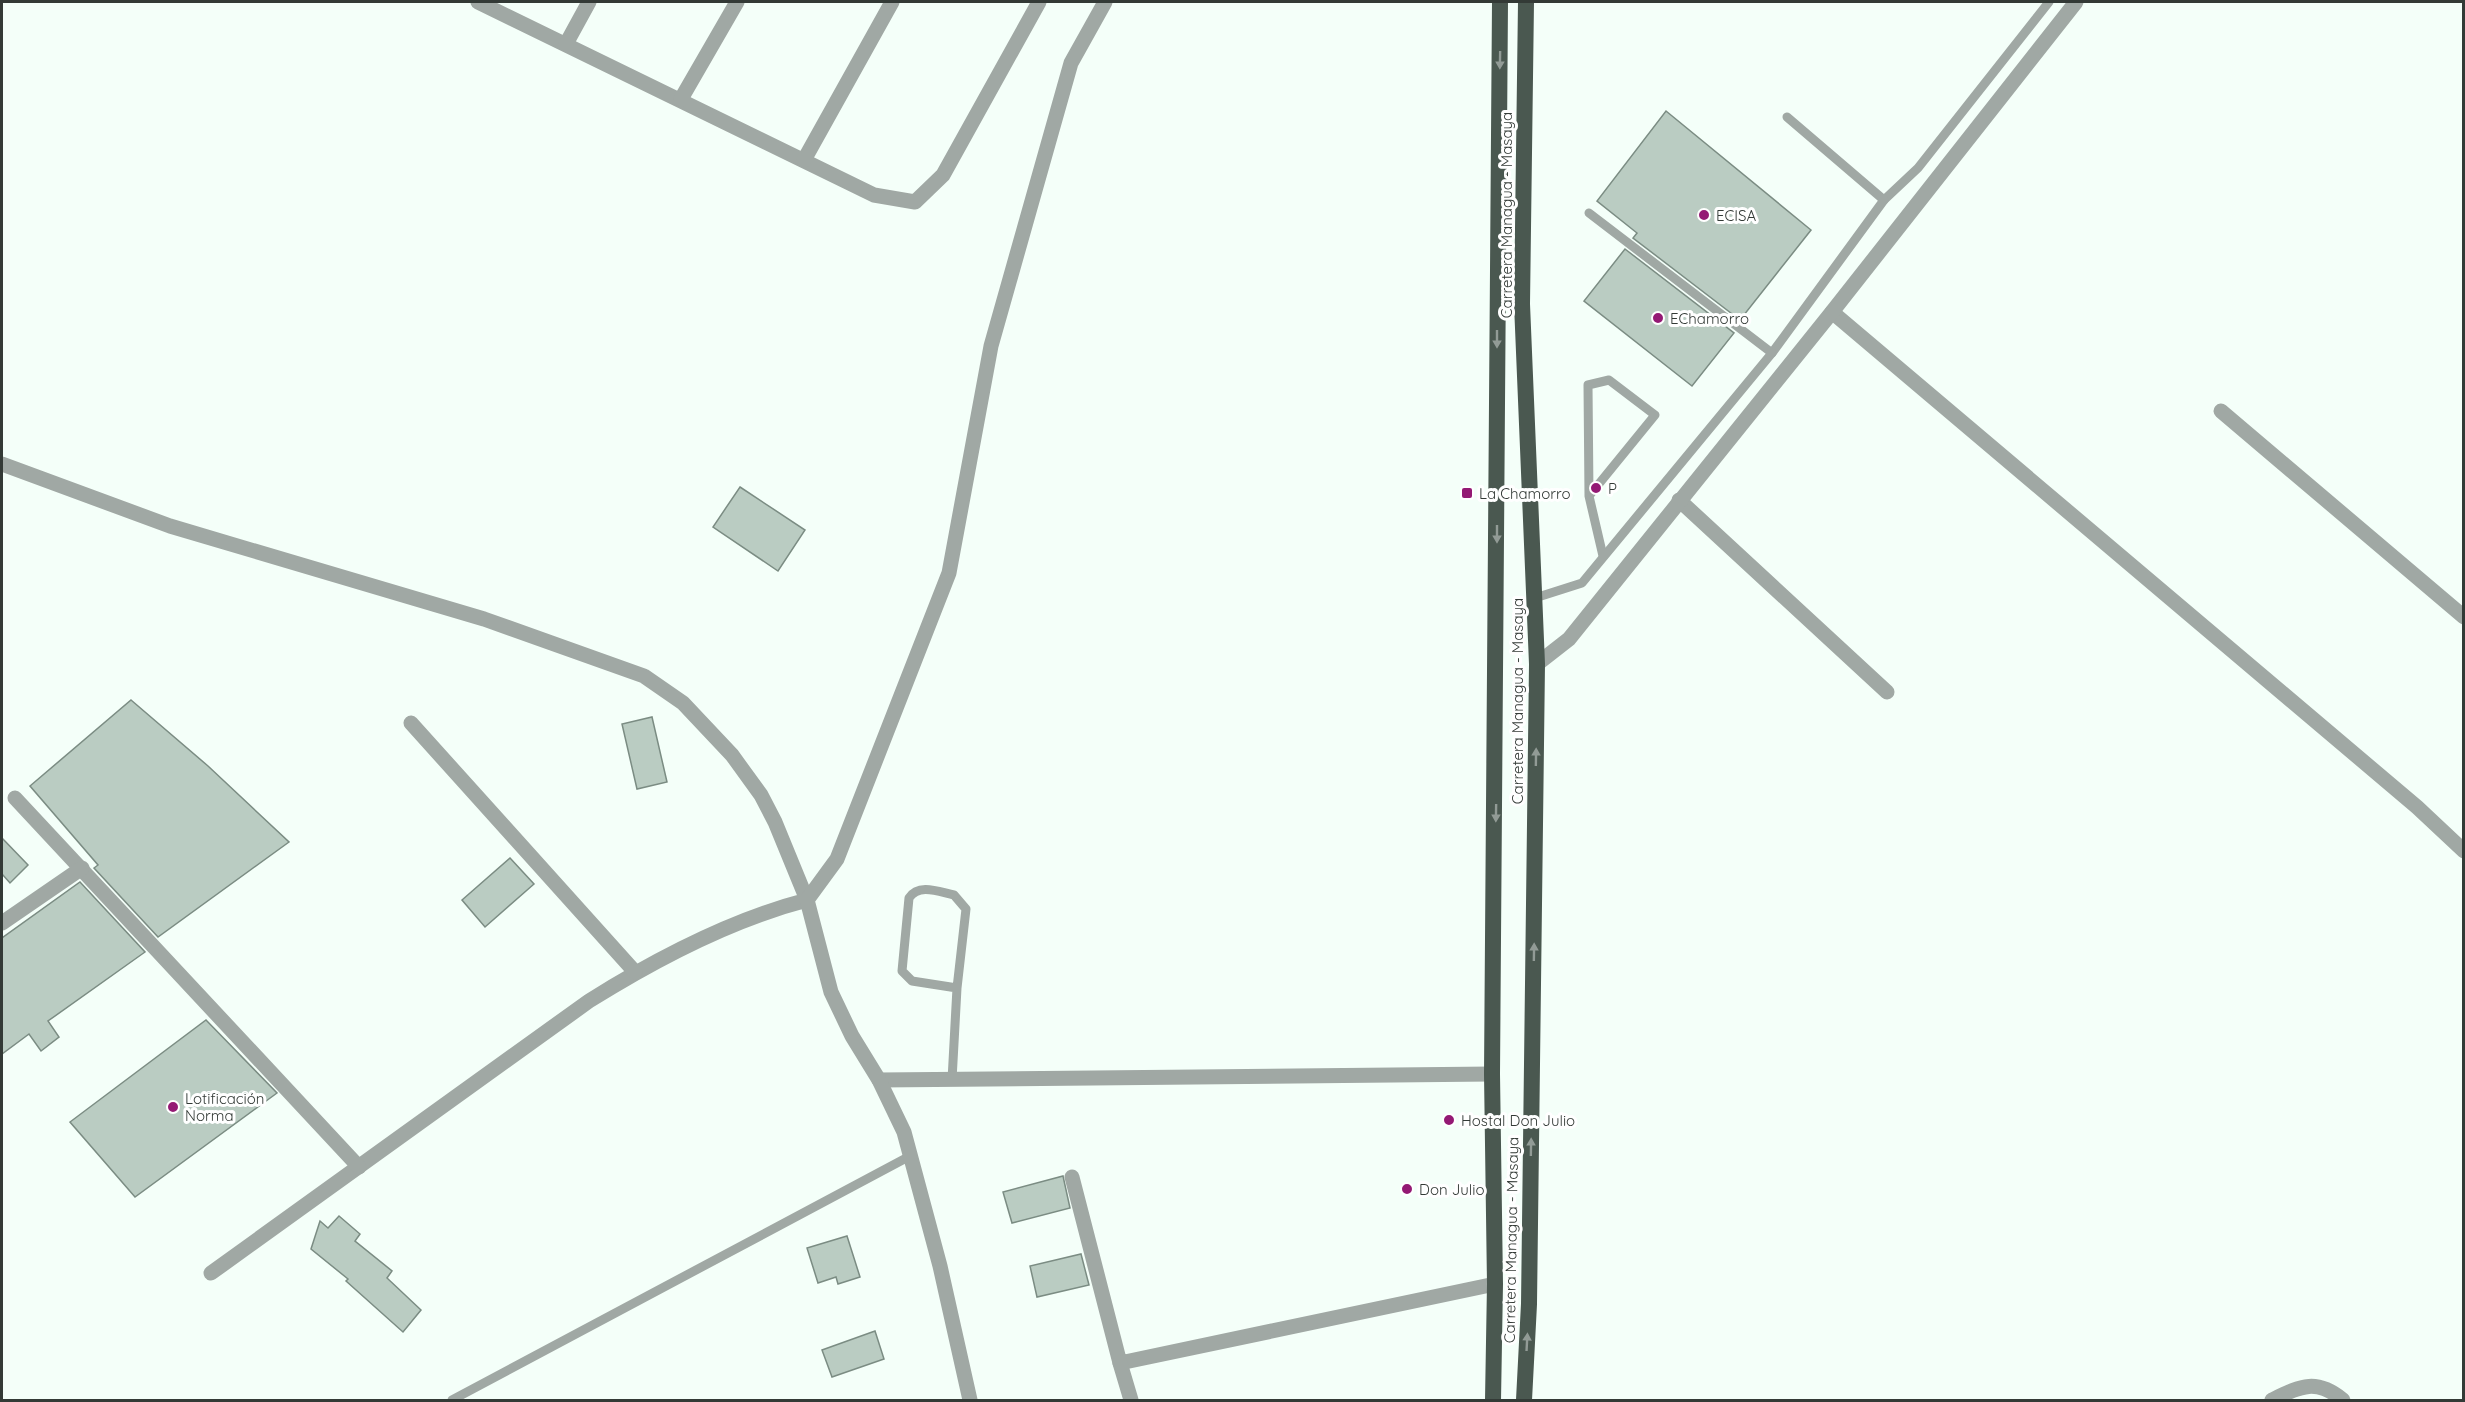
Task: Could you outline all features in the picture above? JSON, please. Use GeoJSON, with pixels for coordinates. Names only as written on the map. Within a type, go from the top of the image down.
{"type":"FeatureCollection","features":[{"type":"Feature","properties":{"kind":"highway","name":"Carretera Managua - Masaya"},"geometry":{"type":"LineString","coordinates":[[1493,1401],[1495,1284],[1492,1074],[1500,2]]}},
{"type":"Feature","properties":{"kind":"highway","name":"Carretera Managua - Masaya"},"geometry":{"type":"LineString","coordinates":[[1524,1401],[1529,1304],[1537,664],[1522,304],[1526,2]]}},
{"type":"Feature","properties":{"kind":"street"},"geometry":{"type":"LineString","coordinates":[[478,2],[874,195],[915,202],[943,175],[1039,2]]}},
{"type":"Feature","properties":{"kind":"street"},"geometry":{"type":"LineString","coordinates":[[566,44],[589,2]]}},
{"type":"Feature","properties":{"kind":"street"},"geometry":{"type":"LineString","coordinates":[[681,99],[737,2]]}},
{"type":"Feature","properties":{"kind":"street"},"geometry":{"type":"LineString","coordinates":[[804,160],[892,2]]}},
{"type":"Feature","properties":{"kind":"street"},"geometry":{"type":"LineString","coordinates":[[211,1273],[590,1001],[635,972],[762,912],[807,900],[837,859],[949,573],[991,346],[1071,63],[1105,2]]}},
{"type":"Feature","properties":{"kind":"street"},"geometry":{"type":"LineString","coordinates":[[1537,664],[1569,639],[1832,312],[2076,2]]}},
{"type":"Feature","properties":{"kind":"street"},"geometry":{"type":"LineString","coordinates":[[1832,312],[2399,792],[2463,851]]}},
{"type":"Feature","properties":{"kind":"street"},"geometry":{"type":"LineString","coordinates":[[2221,411],[2463,617]]}},
{"type":"Feature","properties":{"kind":"street"},"geometry":{"type":"LineString","coordinates":[[2,464],[170,526],[484,619],[644,676],[683,703],[732,755],[761,795],[775,822],[807,900],[831,992],[852,1036],[879,1080],[904,1132],[940,1266],[970,1401]]}},
{"type":"Feature","properties":{"kind":"street"},"geometry":{"type":"LineString","coordinates":[[1679,500],[1887,692]]}},
{"type":"Feature","properties":{"kind":"street"},"geometry":{"type":"LineString","coordinates":[[411,723],[635,972]]}},
{"type":"Feature","properties":{"kind":"street"},"geometry":{"type":"LineString","coordinates":[[15,798],[359,1167]]}},
{"type":"Feature","properties":{"kind":"street"},"geometry":{"type":"LineString","coordinates":[[2,923],[82,868]]}},
{"type":"Feature","properties":{"kind":"street"},"geometry":{"type":"LineString","coordinates":[[879,1080],[1492,1074]]}},
{"type":"Feature","properties":{"kind":"street"},"geometry":{"type":"LineString","coordinates":[[1072,1177],[1131,1401]]}},
{"type":"Feature","properties":{"kind":"street"},"geometry":{"type":"LineString","coordinates":[[1120,1364],[1495,1284]]}},
{"type":"Feature","properties":{"kind":"street"},"geometry":{"type":"LineString","coordinates":[[2272,1401],[2295,1389],[2314,1385],[2334,1392],[2343,1401]]}},
{"type":"Feature","properties":{"kind":"lane"},"geometry":{"type":"LineString","coordinates":[[1535,598],[1582,583],[1772,353],[1884,200],[1918,168],[2049,2]]}},
{"type":"Feature","properties":{"kind":"lane"},"geometry":{"type":"LineString","coordinates":[[1787,117],[1884,200]]}},
{"type":"Feature","properties":{"kind":"lane"},"geometry":{"type":"LineString","coordinates":[[1589,213],[1772,353]]}},
{"type":"Feature","properties":{"kind":"lane"},"geometry":{"type":"LineString","coordinates":[[1589,496],[1655,415],[1608,380],[1588,385],[1589,496],[1603,556]]}},
{"type":"Feature","properties":{"kind":"lane"},"geometry":{"type":"LineString","coordinates":[[952,1080],[957,988],[966,909],[954,895],[921,889],[909,898],[902,971],[912,981],[957,988]]}},
{"type":"Feature","properties":{"kind":"lane"},"geometry":{"type":"LineString","coordinates":[[452,1401],[910,1156]]}},
{"type":"Feature","properties":{"kind":"building","name":"ECISA"},"geometry":{"type":"Polygon","coordinates":[[[1666,111],[1811,230],[1740,320],[1633,238],[1637,233],[1597,201],[1666,111]]]}},
{"type":"Feature","properties":{"kind":"building"},"geometry":{"type":"Polygon","coordinates":[[[1625,249],[1734,333],[1692,386],[1584,301],[1625,249]]]}},
{"type":"Feature","properties":{"kind":"building"},"geometry":{"type":"Polygon","coordinates":[[[740,487],[805,530],[778,571],[713,527],[740,487]]]}},
{"type":"Feature","properties":{"kind":"building"},"geometry":{"type":"Polygon","coordinates":[[[131,700],[208,766],[289,842],[158,937],[94,868],[98,865],[30,786],[131,700]]]}},
{"type":"Feature","properties":{"kind":"building"},"geometry":{"type":"Polygon","coordinates":[[[652,717],[667,782],[637,789],[622,724],[652,717]]]}},
{"type":"Feature","properties":{"kind":"building"},"geometry":{"type":"Polygon","coordinates":[[[2,838],[28,865],[10,883],[2,874],[2,838]]]}},
{"type":"Feature","properties":{"kind":"building"},"geometry":{"type":"Polygon","coordinates":[[[510,858],[534,884],[485,927],[462,900],[510,858]]]}},
{"type":"Feature","properties":{"kind":"building"},"geometry":{"type":"Polygon","coordinates":[[[80,882],[145,952],[48,1021],[59,1037],[41,1051],[29,1034],[2,1054],[2,938],[80,882]]]}},
{"type":"Feature","properties":{"kind":"building","name":"Lotificación Norma"},"geometry":{"type":"Polygon","coordinates":[[[206,1020],[277,1093],[135,1197],[70,1122],[206,1020]]]}},
{"type":"Feature","properties":{"kind":"building"},"geometry":{"type":"Polygon","coordinates":[[[1063,1176],[1070,1208],[1012,1223],[1003,1192],[1063,1176]]]}},
{"type":"Feature","properties":{"kind":"building"},"geometry":{"type":"Polygon","coordinates":[[[339,1216],[360,1234],[355,1241],[392,1271],[387,1278],[421,1310],[403,1332],[346,1281],[348,1279],[311,1249],[320,1221],[328,1228],[339,1216]]]}},
{"type":"Feature","properties":{"kind":"building"},"geometry":{"type":"Polygon","coordinates":[[[847,1236],[860,1277],[838,1284],[836,1277],[818,1283],[807,1248],[847,1236]]]}},
{"type":"Feature","properties":{"kind":"building"},"geometry":{"type":"Polygon","coordinates":[[[1081,1254],[1089,1285],[1037,1297],[1030,1266],[1081,1254]]]}},
{"type":"Feature","properties":{"kind":"building"},"geometry":{"type":"Polygon","coordinates":[[[875,1331],[884,1359],[832,1377],[822,1350],[875,1331]]]}},
{"type":"Feature","properties":{"kind":"place","name":"ECISA"},"geometry":{"type":"Point","coordinates":[1704,215]}},
{"type":"Feature","properties":{"kind":"place","name":"EChamorro"},"geometry":{"type":"Point","coordinates":[1658,318]}},
{"type":"Feature","properties":{"kind":"place","name":"P"},"geometry":{"type":"Point","coordinates":[1596,488]}},
{"type":"Feature","properties":{"kind":"place","name":"La Chamorro"},"geometry":{"type":"Point","coordinates":[1467,493]}},
{"type":"Feature","properties":{"kind":"place","name":"Lotificación Norma"},"geometry":{"type":"Point","coordinates":[173,1107]}},
{"type":"Feature","properties":{"kind":"place","name":"Hostal Don Julio"},"geometry":{"type":"Point","coordinates":[1449,1120]}},
{"type":"Feature","properties":{"kind":"place","name":"Don Julio"},"geometry":{"type":"Point","coordinates":[1407,1189]}}]}
